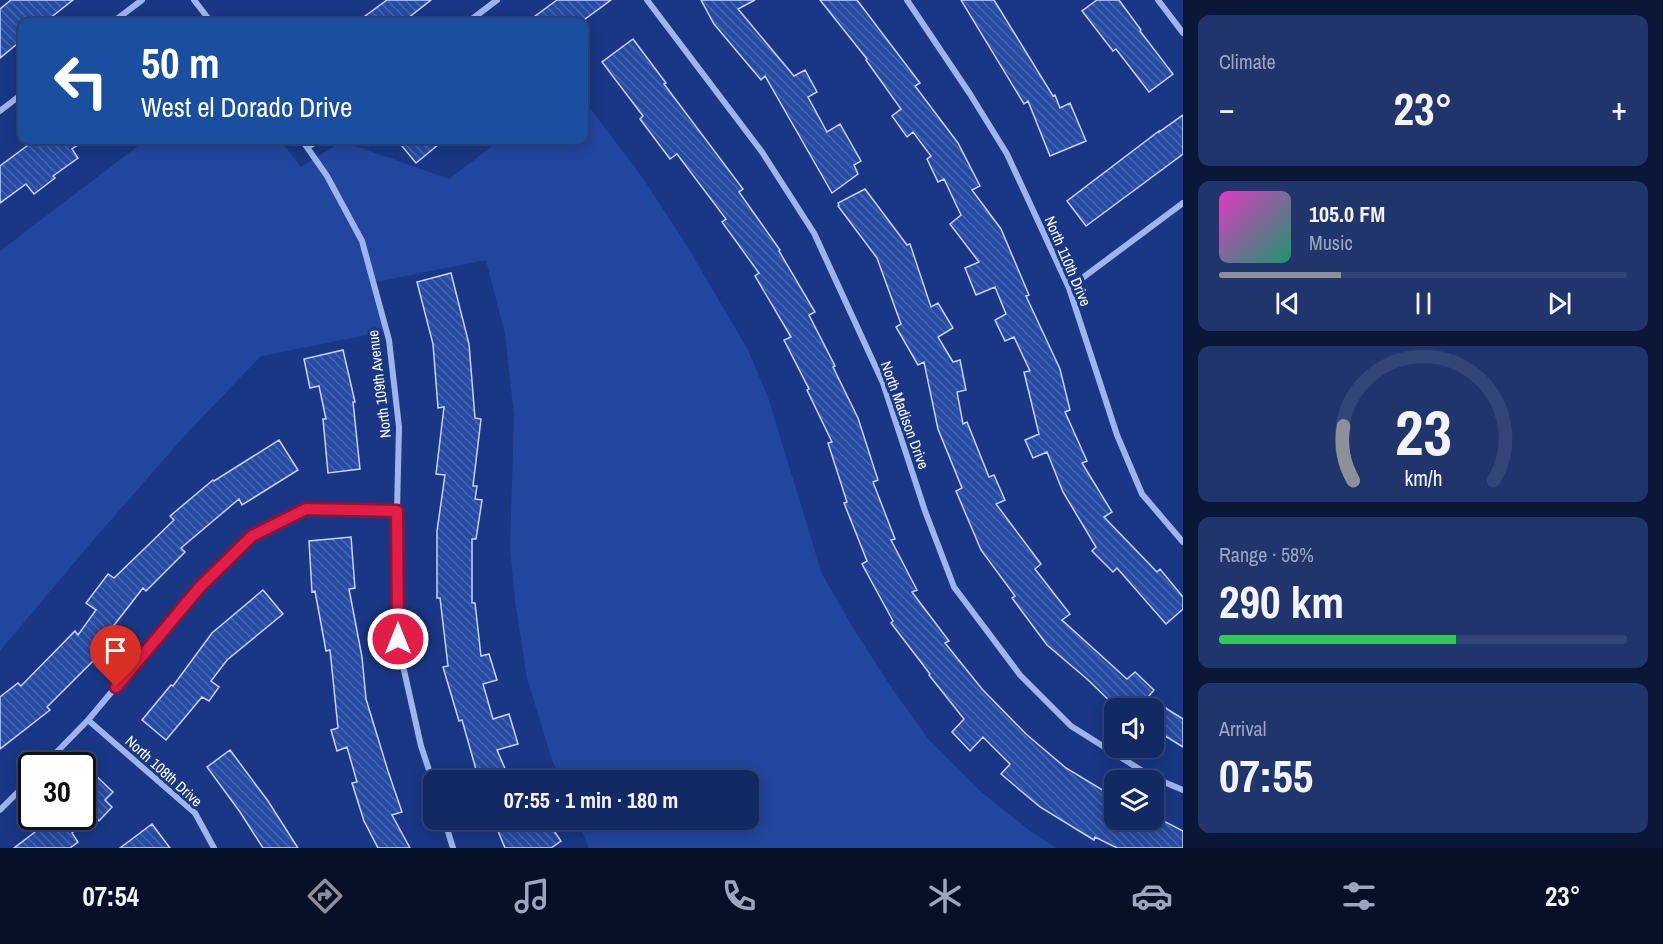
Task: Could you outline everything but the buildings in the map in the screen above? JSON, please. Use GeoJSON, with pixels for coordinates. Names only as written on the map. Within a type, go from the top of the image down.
{"type":"FeatureCollection","features":[{"type":"Feature","properties":{"kind":"street"},"geometry":{"type":"LineString","coordinates":[[118,18],[142,0]]}},
{"type":"Feature","properties":{"kind":"street"},"geometry":{"type":"LineString","coordinates":[[194,0],[208,18]]}},
{"type":"Feature","properties":{"kind":"street"},"geometry":{"type":"LineString","coordinates":[[473,18],[497,0]]}},
{"type":"Feature","properties":{"kind":"street","name":"North Madison Drive"},"geometry":{"type":"LineString","coordinates":[[647,0],[762,152],[814,233],[883,383],[925,511],[954,588],[1020,675],[1071,726],[1152,777],[1183,790]]}},
{"type":"Feature","properties":{"kind":"street","name":"North 110th Drive"},"geometry":{"type":"LineString","coordinates":[[906,0],[970,94],[1007,154],[1069,288],[1117,435],[1142,494],[1183,542]]}},
{"type":"Feature","properties":{"kind":"street"},"geometry":{"type":"LineString","coordinates":[[1158,0],[1183,33]]}},
{"type":"Feature","properties":{"kind":"street"},"geometry":{"type":"LineString","coordinates":[[0,111],[18,97]]}},
{"type":"Feature","properties":{"kind":"street","name":"North 109th Avenue"},"geometry":{"type":"LineString","coordinates":[[305,144],[327,176],[362,241],[389,340],[399,427],[398,639],[429,770]]}},
{"type":"Feature","properties":{"kind":"street"},"geometry":{"type":"LineString","coordinates":[[308,147],[313,144]]}},
{"type":"Feature","properties":{"kind":"street"},"geometry":{"type":"LineString","coordinates":[[1069,288],[1183,203]]}},
{"type":"Feature","properties":{"kind":"street"},"geometry":{"type":"LineString","coordinates":[[57,752],[88,720],[200,587],[252,536],[306,509],[397,511]]}},
{"type":"Feature","properties":{"kind":"street","name":"North 108th Drive"},"geometry":{"type":"LineString","coordinates":[[88,720],[195,813],[214,848]]}},
{"type":"Feature","properties":{"kind":"street"},"geometry":{"type":"LineString","coordinates":[[0,810],[18,792]]}},
{"type":"Feature","properties":{"kind":"street"},"geometry":{"type":"LineString","coordinates":[[447,830],[453,848]]}},
{"type":"Feature","properties":{"kind":"shaded area"},"geometry":{"type":"Polygon","coordinates":[[[588,105],[642,177],[684,241],[747,348],[768,397],[822,574],[853,628],[893,690],[930,741],[980,791],[1030,831],[1057,848],[589,848],[582,830],[759,830],[759,770],[556,770],[527,678],[515,601],[510,547],[514,415],[505,334],[486,260],[375,282],[386,331],[261,356],[187,433],[0,651],[0,251],[141,144],[283,144],[301,167],[337,144],[350,144],[449,179],[495,144],[588,144],[588,105]]]}},
{"type":"Feature","properties":{"kind":"route"},"geometry":{"type":"LineString","coordinates":[[116,687],[200,587],[252,536],[306,509],[397,511],[398,639]]}}]}
